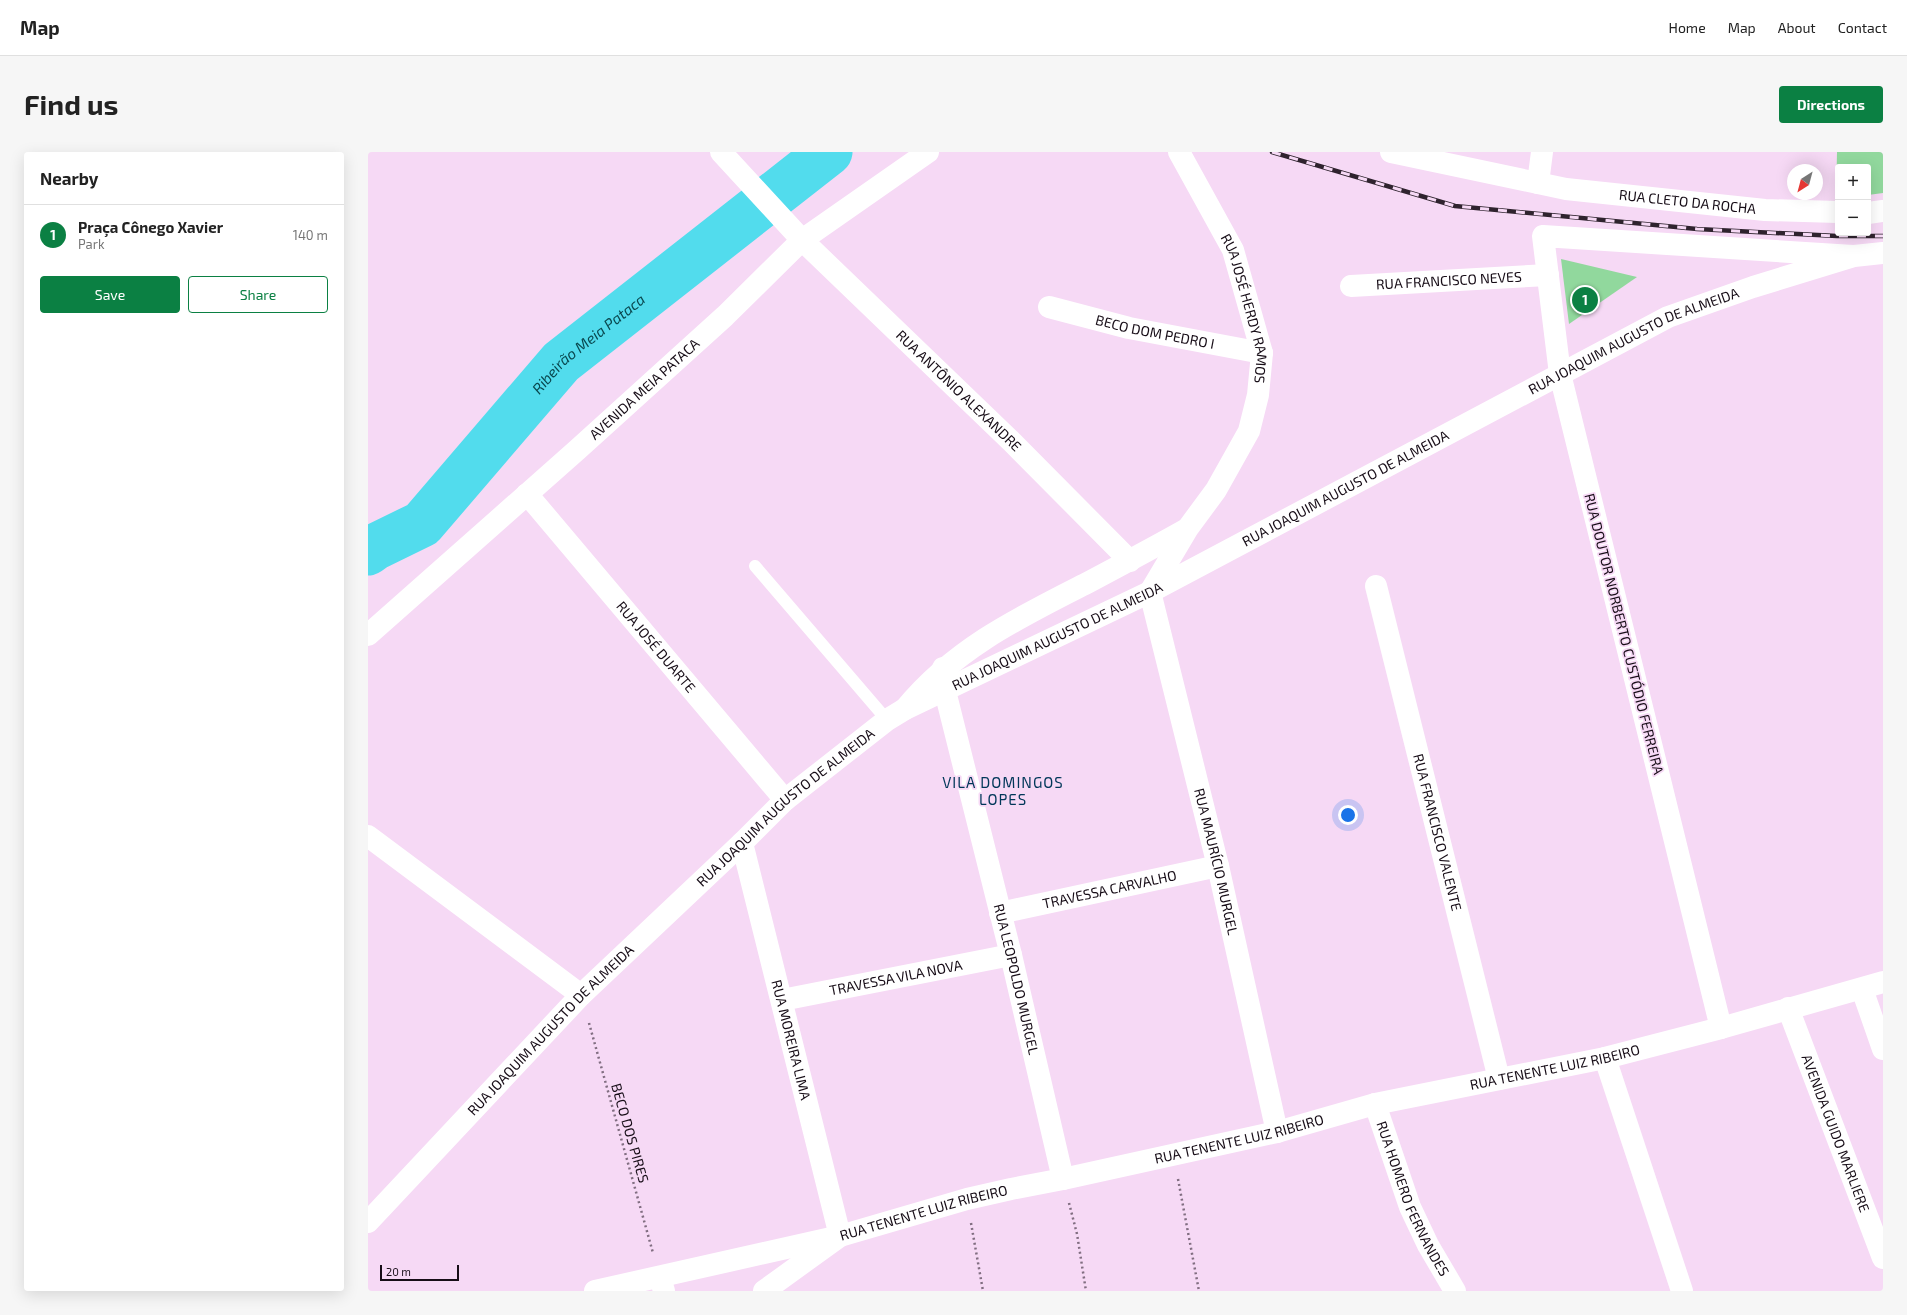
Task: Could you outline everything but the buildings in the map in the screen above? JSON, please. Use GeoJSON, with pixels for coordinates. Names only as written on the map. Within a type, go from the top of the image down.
{"type":"FeatureCollection","features":[{"type":"Feature","properties":{"kind":"street","name":"RUA ANTÔNIO ALEXANDRE"},"geometry":{"type":"LineString","coordinates":[[721,152],[802,240],[1011,442],[1130,561]]}},
{"type":"Feature","properties":{"kind":"street","name":"AVENIDA MEIA PATACA"},"geometry":{"type":"LineString","coordinates":[[368,635],[725,316],[802,240],[928,152]]}},
{"type":"Feature","properties":{"kind":"street","name":"RUA JOSÉ HERDY RAMOS"},"geometry":{"type":"LineString","coordinates":[[1150,592],[1188,528],[1216,490],[1249,431],[1258,395],[1262,353],[1233,250],[1179,152]]}},
{"type":"Feature","properties":{"kind":"street","name":"RUA CLETO DA ROCHA"},"geometry":{"type":"LineString","coordinates":[[1391,152],[1566,189],[1766,210],[1835,212]]}},
{"type":"Feature","properties":{"kind":"street"},"geometry":{"type":"LineString","coordinates":[[1538,182],[1542,152]]}},
{"type":"Feature","properties":{"kind":"street"},"geometry":{"type":"LineString","coordinates":[[1871,213],[1883,211]]}},
{"type":"Feature","properties":{"kind":"street","name":"RUA DOUTOR NORBERTO CUSTÓDIO FERREIRA"},"geometry":{"type":"LineString","coordinates":[[1721,1028],[1560,374],[1543,236],[1854,256]]}},
{"type":"Feature","properties":{"kind":"street","name":"RUA JOAQUIM AUGUSTO DE ALMEIDA"},"geometry":{"type":"LineString","coordinates":[[368,1222],[581,995],[742,843],[785,800],[896,715],[1150,592],[1668,317],[1752,287],[1854,256],[1883,253]]}},
{"type":"Feature","properties":{"kind":"street","name":"RUA FRANCISCO NEVES"},"geometry":{"type":"LineString","coordinates":[[1351,286],[1548,275]]}},
{"type":"Feature","properties":{"kind":"street","name":"BECO DOM PEDRO I"},"geometry":{"type":"LineString","coordinates":[[1049,307],[1129,328],[1262,353]]}},
{"type":"Feature","properties":{"kind":"street","name":"RUA JOSÉ DUARTE"},"geometry":{"type":"LineString","coordinates":[[527,494],[785,800]]}},
{"type":"Feature","properties":{"kind":"street"},"geometry":{"type":"LineString","coordinates":[[896,715],[943,668],[1008,623],[1130,561],[1188,528]]}},
{"type":"Feature","properties":{"kind":"street","name":"RUA FRANCISCO VALENTE"},"geometry":{"type":"LineString","coordinates":[[1376,586],[1499,1079]]}},
{"type":"Feature","properties":{"kind":"street","name":"RUA MAURÍCIO MURGEL"},"geometry":{"type":"LineString","coordinates":[[1150,592],[1218,866],[1277,1132]]}},
{"type":"Feature","properties":{"kind":"street","name":"RUA LEOPOLDO MURGEL"},"geometry":{"type":"LineString","coordinates":[[943,668],[945,691],[1011,955],[1063,1179]]}},
{"type":"Feature","properties":{"kind":"street"},"geometry":{"type":"LineString","coordinates":[[368,836],[581,995]]}},
{"type":"Feature","properties":{"kind":"street","name":"RUA MOREIRA LIMA"},"geometry":{"type":"LineString","coordinates":[[742,843],[840,1236]]}},
{"type":"Feature","properties":{"kind":"street","name":"TRAVESSA CARVALHO"},"geometry":{"type":"LineString","coordinates":[[1000,913],[1218,866]]}},
{"type":"Feature","properties":{"kind":"street","name":"TRAVESSA VILA NOVA"},"geometry":{"type":"LineString","coordinates":[[782,1000],[1011,955]]}},
{"type":"Feature","properties":{"kind":"street","name":"RUA TENENTE LUIZ RIBEIRO"},"geometry":{"type":"LineString","coordinates":[[594,1291],[662,1284],[840,1236],[967,1199],[1277,1132],[1375,1104],[1605,1058],[1721,1028],[1883,982]]}},
{"type":"Feature","properties":{"kind":"street"},"geometry":{"type":"LineString","coordinates":[[1862,989],[1883,1049]]}},
{"type":"Feature","properties":{"kind":"street","name":"AVENIDA GUIDO MARLIERE"},"geometry":{"type":"LineString","coordinates":[[1788,1008],[1883,1258]]}},
{"type":"Feature","properties":{"kind":"street"},"geometry":{"type":"LineString","coordinates":[[1605,1058],[1682,1291]]}},
{"type":"Feature","properties":{"kind":"street","name":"RUA HOMERO FERNANDES"},"geometry":{"type":"LineString","coordinates":[[1375,1104],[1410,1207],[1428,1245],[1455,1291]]}},
{"type":"Feature","properties":{"kind":"street"},"geometry":{"type":"LineString","coordinates":[[764,1291],[840,1236]]}},
{"type":"Feature","properties":{"kind":"lane"},"geometry":{"type":"LineString","coordinates":[[755,566],[896,715]]}},
{"type":"Feature","properties":{"kind":"path","name":"BECO DOS PIRES"},"geometry":{"type":"LineString","coordinates":[[581,995],[662,1284]]}},
{"type":"Feature","properties":{"kind":"path"},"geometry":{"type":"LineString","coordinates":[[1173,1154],[1198,1291]]}},
{"type":"Feature","properties":{"kind":"path"},"geometry":{"type":"LineString","coordinates":[[1063,1179],[1077,1234],[1086,1291]]}},
{"type":"Feature","properties":{"kind":"path"},"geometry":{"type":"LineString","coordinates":[[967,1199],[983,1291]]}},
{"type":"Feature","properties":{"kind":"green space"},"geometry":{"type":"Polygon","coordinates":[[[1837,152],[1883,152],[1883,193],[1871,195],[1871,164],[1837,164],[1837,152]]]}},
{"type":"Feature","properties":{"kind":"green space"},"geometry":{"type":"Polygon","coordinates":[[[1561,259],[1637,277],[1569,324],[1561,259]]]}},
{"type":"Feature","properties":{"kind":"waterway","name":"Ribeirão Meia Pataca"},"geometry":{"type":"LineString","coordinates":[[368,552],[375,547],[422,524],[561,362],[829,152]]}},
{"type":"Feature","properties":{"kind":"railway"},"geometry":{"type":"LineString","coordinates":[[1272,152],[1455,206],[1697,229],[1837,236],[1883,236]]}},
{"type":"Feature","properties":{"kind":"place","name":"Praça Cônego Xavier"},"geometry":{"type":"Point","coordinates":[1585,300]}},
{"type":"Feature","properties":{"kind":"district","name":"VILA DOMINGOS LOPES"},"geometry":{"type":"Point","coordinates":[1003,792]}}]}
